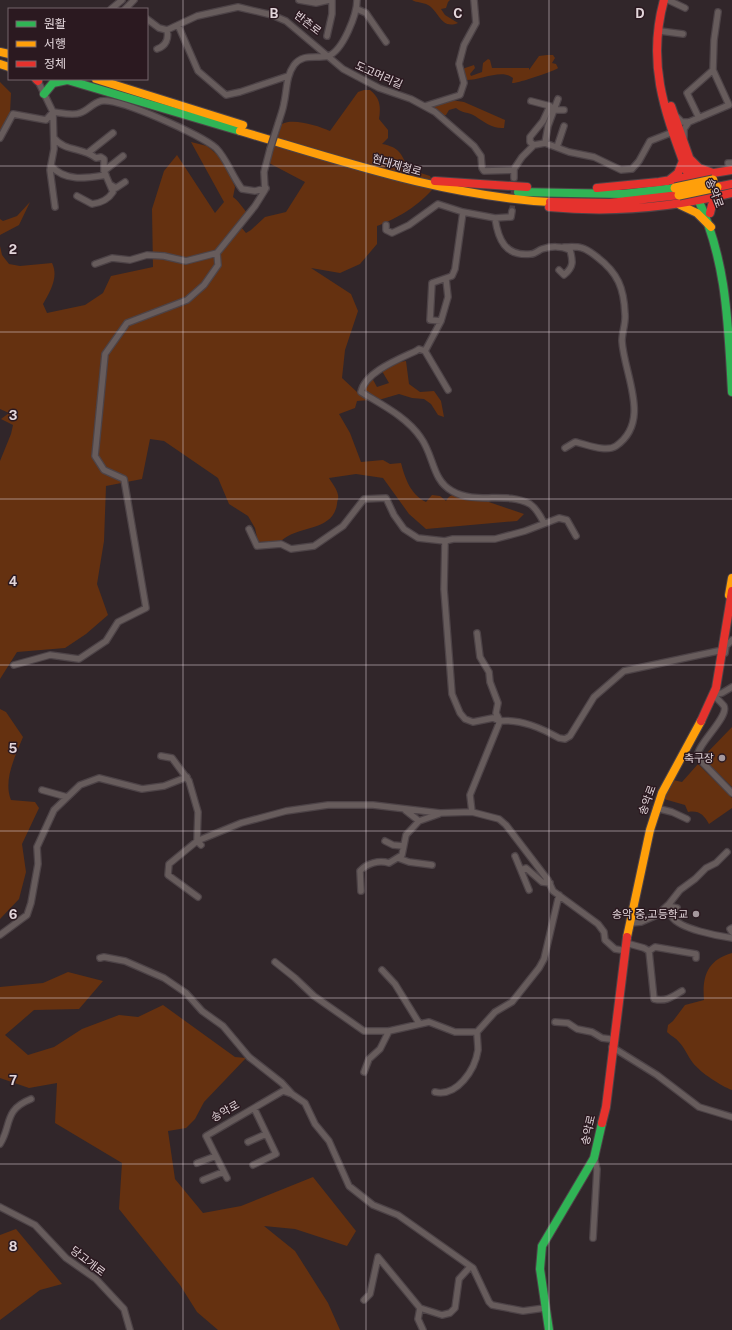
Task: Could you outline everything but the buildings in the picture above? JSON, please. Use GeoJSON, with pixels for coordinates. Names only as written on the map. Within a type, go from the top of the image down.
{"type":"FeatureCollection","features":[{"type":"Feature","properties":{"kind":"main road","name":"송악로"},"geometry":{"type":"LineString","coordinates":[[666,0],[661,18],[660,67],[673,112],[685,144],[686,160],[702,201],[710,213],[720,239],[726,268],[732,356]]}},
{"type":"Feature","properties":{"kind":"main road"},"geometry":{"type":"LineString","coordinates":[[666,0],[656,24],[656,52],[659,80],[673,132],[686,160],[702,170],[717,184],[732,193]]}},
{"type":"Feature","properties":{"kind":"main road"},"geometry":{"type":"LineString","coordinates":[[44,94],[53,83],[63,80]]}},
{"type":"Feature","properties":{"kind":"main road","name":"현대제철로"},"geometry":{"type":"LineString","coordinates":[[69,80],[398,178],[444,190],[483,196],[545,201],[616,203],[678,196],[717,184],[732,176]]}},
{"type":"Feature","properties":{"kind":"main road","name":"현대제철로"},"geometry":{"type":"LineString","coordinates":[[99,80],[399,173],[435,181],[515,192],[678,196]]}},
{"type":"Feature","properties":{"kind":"main road"},"geometry":{"type":"LineString","coordinates":[[668,181],[678,173],[686,160]]}},
{"type":"Feature","properties":{"kind":"main road"},"geometry":{"type":"LineString","coordinates":[[702,201],[731,165]]}},
{"type":"Feature","properties":{"kind":"main road"},"geometry":{"type":"LineString","coordinates":[[435,181],[576,188],[606,187],[668,181],[692,177],[717,184]]}},
{"type":"Feature","properties":{"kind":"main road"},"geometry":{"type":"LineString","coordinates":[[710,213],[717,184]]}},
{"type":"Feature","properties":{"kind":"main road","name":"현대제철로"},"geometry":{"type":"LineString","coordinates":[[717,184],[732,184]]}},
{"type":"Feature","properties":{"kind":"main road"},"geometry":{"type":"LineString","coordinates":[[678,196],[702,201]]}},
{"type":"Feature","properties":{"kind":"main road"},"geometry":{"type":"LineString","coordinates":[[678,196],[711,227]]}},
{"type":"Feature","properties":{"kind":"main road"},"geometry":{"type":"LineString","coordinates":[[702,201],[718,248],[726,298],[732,392]]}},
{"type":"Feature","properties":{"kind":"main road"},"geometry":{"type":"LineString","coordinates":[[545,1308],[540,1285],[537,1256],[539,1244],[591,1157],[603,1107],[624,947],[642,850],[657,796],[705,704],[711,686],[721,654],[732,578]]}},
{"type":"Feature","properties":{"kind":"main road","name":"송악로"},"geometry":{"type":"LineString","coordinates":[[624,947],[656,808],[669,778],[701,721],[716,688],[732,591]]}},
{"type":"Feature","properties":{"kind":"main road","name":"송악로"},"geometry":{"type":"LineString","coordinates":[[549,1330],[540,1269],[542,1246],[594,1158],[606,1107],[611,1043]]}},
{"type":"Feature","properties":{"kind":"street"},"geometry":{"type":"LineString","coordinates":[[126,8],[134,0]]}},
{"type":"Feature","properties":{"kind":"street"},"geometry":{"type":"LineString","coordinates":[[299,0],[316,3],[331,0],[332,14],[327,36]]}},
{"type":"Feature","properties":{"kind":"street"},"geometry":{"type":"LineString","coordinates":[[95,264],[112,258],[130,260],[147,255],[164,256],[186,261],[217,252],[255,206],[266,188],[264,172],[284,105],[288,76],[294,65],[304,58],[329,56],[338,46],[352,23],[357,9],[357,0]]}},
{"type":"Feature","properties":{"kind":"street"},"geometry":{"type":"LineString","coordinates":[[425,106],[460,95],[464,83],[459,64],[461,53],[476,23],[474,0]]}},
{"type":"Feature","properties":{"kind":"street"},"geometry":{"type":"LineString","coordinates":[[666,0],[685,8]]}},
{"type":"Feature","properties":{"kind":"street","name":"반촌로"},"geometry":{"type":"LineString","coordinates":[[167,30],[202,14],[238,7],[246,8],[286,20],[329,56]]}},
{"type":"Feature","properties":{"kind":"street"},"geometry":{"type":"LineString","coordinates":[[357,9],[366,13],[386,42]]}},
{"type":"Feature","properties":{"kind":"street"},"geometry":{"type":"LineString","coordinates":[[673,112],[678,120],[689,122],[729,105],[713,70],[714,40],[718,12]]}},
{"type":"Feature","properties":{"kind":"street"},"geometry":{"type":"LineString","coordinates":[[148,20],[159,28],[167,30],[168,34],[164,46],[157,49]]}},
{"type":"Feature","properties":{"kind":"street"},"geometry":{"type":"LineString","coordinates":[[178,26],[198,71],[216,88],[226,94],[240,92],[288,76]]}},
{"type":"Feature","properties":{"kind":"street"},"geometry":{"type":"LineString","coordinates":[[660,31],[683,34]]}},
{"type":"Feature","properties":{"kind":"street","name":"도고머리길"},"geometry":{"type":"LineString","coordinates":[[329,56],[343,69],[356,77],[379,88],[425,106],[435,112],[474,146],[481,156],[482,168],[484,171],[514,170]]}},
{"type":"Feature","properties":{"kind":"street"},"geometry":{"type":"LineString","coordinates":[[699,118],[687,93],[713,70]]}},
{"type":"Feature","properties":{"kind":"street"},"geometry":{"type":"LineString","coordinates":[[38,80],[53,112],[54,138],[51,166],[55,207]]}},
{"type":"Feature","properties":{"kind":"street"},"geometry":{"type":"LineString","coordinates":[[545,143],[548,126],[558,99]]}},
{"type":"Feature","properties":{"kind":"street"},"geometry":{"type":"LineString","coordinates":[[53,112],[79,114],[100,101],[124,104],[204,140],[223,156],[234,178],[242,189],[255,191],[266,188]]}},
{"type":"Feature","properties":{"kind":"street"},"geometry":{"type":"LineString","coordinates":[[531,101],[550,106],[543,121],[530,137],[530,142],[534,145]]}},
{"type":"Feature","properties":{"kind":"street"},"geometry":{"type":"LineString","coordinates":[[555,110],[564,110]]}},
{"type":"Feature","properties":{"kind":"street"},"geometry":{"type":"LineString","coordinates":[[0,138],[13,114],[46,120],[53,112]]}},
{"type":"Feature","properties":{"kind":"street"},"geometry":{"type":"LineString","coordinates":[[685,144],[684,129],[689,122]]}},
{"type":"Feature","properties":{"kind":"street"},"geometry":{"type":"LineString","coordinates":[[557,147],[564,126]]}},
{"type":"Feature","properties":{"kind":"street"},"geometry":{"type":"LineString","coordinates":[[514,178],[514,170],[522,157],[534,145],[545,143],[594,157],[621,170],[632,169],[639,161],[650,141],[673,132]]}},
{"type":"Feature","properties":{"kind":"street"},"geometry":{"type":"LineString","coordinates":[[89,152],[113,133]]}},
{"type":"Feature","properties":{"kind":"street"},"geometry":{"type":"LineString","coordinates":[[54,138],[66,148],[89,152],[96,158],[101,157],[104,159],[105,173],[114,192],[111,196],[98,203],[92,204],[77,196]]}},
{"type":"Feature","properties":{"kind":"street"},"geometry":{"type":"LineString","coordinates":[[51,166],[58,173],[65,176],[84,178],[105,173],[124,156]]}},
{"type":"Feature","properties":{"kind":"street"},"geometry":{"type":"LineString","coordinates":[[111,185],[116,188],[125,182]]}},
{"type":"Feature","properties":{"kind":"street"},"geometry":{"type":"LineString","coordinates":[[386,225],[386,230],[392,233],[403,228],[438,204],[463,212],[495,218],[512,217],[512,211]]}},
{"type":"Feature","properties":{"kind":"street"},"geometry":{"type":"LineString","coordinates":[[441,321],[430,320],[432,283],[452,276],[456,269],[463,212]]}},
{"type":"Feature","properties":{"kind":"street"},"geometry":{"type":"LineString","coordinates":[[495,218],[502,244],[512,251],[522,254],[533,254],[542,249],[564,247],[583,248],[605,263],[615,273],[624,303],[626,316],[622,341],[634,405],[633,423],[628,434],[616,446],[609,449],[575,442],[565,448]]}},
{"type":"Feature","properties":{"kind":"street"},"geometry":{"type":"LineString","coordinates":[[559,270],[564,275],[570,270],[573,261],[570,250],[564,247]]}},
{"type":"Feature","properties":{"kind":"street"},"geometry":{"type":"LineString","coordinates":[[14,666],[50,655],[79,659],[106,641],[118,622],[146,608],[124,479],[104,470],[95,456],[106,354],[127,323],[187,300],[204,285],[218,265],[217,252]]}},
{"type":"Feature","properties":{"kind":"street"},"geometry":{"type":"LineString","coordinates":[[425,351],[441,321],[448,297],[446,279]]}},
{"type":"Feature","properties":{"kind":"street"},"geometry":{"type":"LineString","coordinates":[[448,390],[425,351],[419,349],[371,375],[365,382],[361,392],[410,425],[422,438],[432,456],[436,475],[450,490],[459,495],[474,498],[510,498],[529,504],[544,523]]}},
{"type":"Feature","properties":{"kind":"street"},"geometry":{"type":"LineString","coordinates":[[248,529],[257,546],[282,544],[291,549],[314,546],[343,526],[364,499],[386,498],[394,515],[404,529],[418,538],[445,541],[453,539],[495,539],[525,531],[544,523],[563,518],[567,520],[576,536]]}},
{"type":"Feature","properties":{"kind":"street"},"geometry":{"type":"LineString","coordinates":[[445,541],[444,589],[452,694],[460,713],[465,719],[473,722],[493,718],[500,721],[512,720],[528,724],[559,738],[565,739],[570,736],[594,697],[624,671],[732,653]]}},
{"type":"Feature","properties":{"kind":"street","name":"송악로"},"geometry":{"type":"LineString","coordinates":[[724,633],[732,619]]}},
{"type":"Feature","properties":{"kind":"street"},"geometry":{"type":"LineString","coordinates":[[472,812],[470,795],[500,721],[496,713],[498,704],[490,682],[489,672],[480,657],[477,633]]}},
{"type":"Feature","properties":{"kind":"street"},"geometry":{"type":"LineString","coordinates":[[721,654],[732,640]]}},
{"type":"Feature","properties":{"kind":"street"},"geometry":{"type":"LineString","coordinates":[[712,694],[722,693],[732,687]]}},
{"type":"Feature","properties":{"kind":"street"},"geometry":{"type":"LineString","coordinates":[[712,694],[724,707],[725,712],[722,719],[707,736],[698,753],[702,762],[732,792]]}},
{"type":"Feature","properties":{"kind":"street"},"geometry":{"type":"LineString","coordinates":[[161,756],[172,758],[186,777],[198,812],[199,843]]}},
{"type":"Feature","properties":{"kind":"street"},"geometry":{"type":"LineString","coordinates":[[0,935],[27,915],[31,903],[38,864],[37,847],[54,810],[80,785],[99,778],[142,789],[164,786],[186,777]]}},
{"type":"Feature","properties":{"kind":"street"},"geometry":{"type":"LineString","coordinates":[[42,790],[67,797]]}},
{"type":"Feature","properties":{"kind":"street"},"geometry":{"type":"LineString","coordinates":[[198,897],[168,875],[169,864],[199,843],[241,823],[271,815],[328,804],[372,805],[404,810],[443,813],[472,812],[499,819],[506,825],[550,883],[553,891],[598,924],[604,932],[605,940],[615,949],[624,947],[644,948],[649,951]]}},
{"type":"Feature","properties":{"kind":"street"},"geometry":{"type":"LineString","coordinates":[[656,808],[672,812],[687,819]]}},
{"type":"Feature","properties":{"kind":"street"},"geometry":{"type":"LineString","coordinates":[[404,810],[419,821]]}},
{"type":"Feature","properties":{"kind":"street"},"geometry":{"type":"LineString","coordinates":[[361,891],[360,871],[363,867],[382,861],[389,863],[398,858],[404,851],[403,846],[406,835],[419,821],[443,813]]}},
{"type":"Feature","properties":{"kind":"street"},"geometry":{"type":"LineString","coordinates":[[385,841],[393,845],[403,846]]}},
{"type":"Feature","properties":{"kind":"street"},"geometry":{"type":"LineString","coordinates":[[657,915],[670,904],[680,890],[695,879],[706,868],[716,863],[727,852]]}},
{"type":"Feature","properties":{"kind":"street"},"geometry":{"type":"LineString","coordinates":[[515,856],[530,890]]}},
{"type":"Feature","properties":{"kind":"street"},"geometry":{"type":"LineString","coordinates":[[398,858],[409,862],[432,865]]}},
{"type":"Feature","properties":{"kind":"street"},"geometry":{"type":"LineString","coordinates":[[521,870],[526,868],[542,882],[550,883]]}},
{"type":"Feature","properties":{"kind":"street"},"geometry":{"type":"LineString","coordinates":[[435,1092],[448,1093],[461,1084],[470,1070],[478,1051],[478,1032],[495,1012],[512,1002],[539,968],[544,959],[559,895]]}},
{"type":"Feature","properties":{"kind":"street"},"geometry":{"type":"LineString","coordinates":[[630,923],[641,922],[672,907],[677,908],[672,917],[674,920],[689,927],[717,936],[732,938]]}},
{"type":"Feature","properties":{"kind":"street"},"geometry":{"type":"LineString","coordinates":[[732,928],[730,929],[732,932]]}},
{"type":"Feature","properties":{"kind":"street"},"geometry":{"type":"LineString","coordinates":[[649,951],[655,947],[662,948],[696,954],[696,958]]}},
{"type":"Feature","properties":{"kind":"street"},"geometry":{"type":"LineString","coordinates":[[649,951],[654,998],[661,1001],[667,1000],[682,991]]}},
{"type":"Feature","properties":{"kind":"street"},"geometry":{"type":"LineString","coordinates":[[100,958],[112,958],[131,963],[164,978],[186,993],[202,1011],[223,1026],[249,1057],[282,1083],[292,1094],[305,1103],[315,1124],[329,1141],[349,1186],[373,1205],[398,1215],[473,1268],[489,1302],[492,1305],[524,1311],[545,1308]]}},
{"type":"Feature","properties":{"kind":"street"},"geometry":{"type":"LineString","coordinates":[[275,962],[314,996],[356,1027],[372,1032],[389,1031],[411,1027],[419,1023],[429,1022],[455,1032],[478,1032]]}},
{"type":"Feature","properties":{"kind":"street"},"geometry":{"type":"LineString","coordinates":[[382,970],[395,984],[419,1023]]}},
{"type":"Feature","properties":{"kind":"street"},"geometry":{"type":"LineString","coordinates":[[555,1022],[568,1023],[577,1029],[592,1032],[611,1043],[657,1075],[699,1107],[732,1117]]}},
{"type":"Feature","properties":{"kind":"street"},"geometry":{"type":"LineString","coordinates":[[364,1072],[369,1059],[380,1049],[389,1031]]}},
{"type":"Feature","properties":{"kind":"street","name":"송악로"},"geometry":{"type":"LineString","coordinates":[[226,1178],[206,1136],[283,1091],[292,1094]]}},
{"type":"Feature","properties":{"kind":"street"},"geometry":{"type":"LineString","coordinates":[[0,1144],[9,1116],[23,1102],[31,1098]]}},
{"type":"Feature","properties":{"kind":"street","name":"송악로"},"geometry":{"type":"LineString","coordinates":[[253,1165],[276,1154],[254,1108]]}},
{"type":"Feature","properties":{"kind":"street"},"geometry":{"type":"LineString","coordinates":[[248,1142],[266,1134]]}},
{"type":"Feature","properties":{"kind":"street"},"geometry":{"type":"LineString","coordinates":[[197,1163],[216,1156]]}},
{"type":"Feature","properties":{"kind":"street"},"geometry":{"type":"LineString","coordinates":[[593,1238],[597,1169],[594,1158]]}},
{"type":"Feature","properties":{"kind":"street"},"geometry":{"type":"LineString","coordinates":[[203,1180],[223,1172]]}},
{"type":"Feature","properties":{"kind":"street","name":"당고개로"},"geometry":{"type":"LineString","coordinates":[[0,1207],[35,1226],[66,1258],[96,1279],[124,1310],[130,1330]]}},
{"type":"Feature","properties":{"kind":"street"},"geometry":{"type":"LineString","coordinates":[[364,1300],[370,1294],[378,1257],[420,1308],[442,1315],[450,1313],[455,1308],[459,1279],[470,1267]]}},
{"type":"Feature","properties":{"kind":"street"},"geometry":{"type":"LineString","coordinates":[[420,1308],[418,1319],[423,1330]]}},
{"type":"Feature","properties":{"kind":"shaded area"},"geometry":{"type":"Polygon","coordinates":[[[412,0],[450,0],[446,8],[441,9],[445,15],[458,23],[448,24],[444,22],[428,5],[412,0]]]}},
{"type":"Feature","properties":{"kind":"shaded area"},"geometry":{"type":"Polygon","coordinates":[[[553,55],[555,58],[552,63],[556,64],[558,68],[515,83],[512,83],[513,78],[503,74],[465,80],[462,69],[474,65],[475,68],[470,74],[471,76],[482,72],[483,63],[488,59],[490,60],[492,68],[529,68],[529,70],[539,56],[553,55]]]}},
{"type":"Feature","properties":{"kind":"shaded area"},"geometry":{"type":"Polygon","coordinates":[[[0,82],[11,93],[10,113],[0,131],[0,82]]]}},
{"type":"Feature","properties":{"kind":"shaded area"},"geometry":{"type":"Polygon","coordinates":[[[370,90],[378,99],[380,110],[379,119],[388,130],[388,138],[382,144],[396,149],[404,159],[408,169],[430,176],[435,187],[408,210],[377,226],[377,244],[360,264],[340,273],[311,268],[351,294],[358,311],[345,350],[342,378],[357,392],[365,389],[372,378],[377,387],[389,383],[382,371],[400,362],[406,361],[409,384],[420,392],[434,391],[441,401],[444,417],[438,415],[431,404],[424,399],[412,398],[399,394],[382,399],[357,401],[355,408],[339,414],[350,433],[361,462],[383,460],[390,464],[401,463],[406,480],[420,499],[426,502],[432,495],[440,496],[446,501],[451,496],[457,494],[472,494],[480,499],[524,514],[517,521],[426,529],[409,514],[383,478],[356,474],[329,478],[337,491],[337,504],[334,513],[322,524],[296,532],[281,541],[258,542],[255,528],[248,516],[229,504],[218,478],[164,441],[150,439],[142,479],[106,486],[104,541],[97,584],[108,615],[86,634],[65,648],[17,652],[0,679],[0,461],[13,425],[1,419],[9,413],[0,409],[0,246],[2,255],[9,264],[20,266],[52,263],[55,274],[53,284],[43,304],[47,313],[85,305],[103,293],[111,276],[153,267],[152,209],[164,171],[177,155],[215,213],[224,202],[191,142],[207,146],[220,157],[227,168],[235,187],[233,197],[251,217],[241,227],[246,233],[265,217],[286,212],[305,182],[269,163],[282,124],[287,122],[299,122],[330,131],[358,92],[370,90]]]}},
{"type":"Feature","properties":{"kind":"shaded area"},"geometry":{"type":"Polygon","coordinates":[[[451,100],[464,102],[505,120],[504,128],[492,126],[473,115],[460,111],[456,108],[449,110],[446,115],[443,115],[434,108],[436,104],[451,100]]]}},
{"type":"Feature","properties":{"kind":"shaded area"},"geometry":{"type":"Polygon","coordinates":[[[30,202],[19,225],[0,235],[0,219],[3,221],[17,216],[30,202]]]}},
{"type":"Feature","properties":{"kind":"shaded area"},"geometry":{"type":"Polygon","coordinates":[[[0,709],[6,712],[23,737],[9,777],[8,785],[11,800],[35,802],[39,808],[22,844],[26,872],[19,899],[0,919],[0,709]]]}},
{"type":"Feature","properties":{"kind":"shaded area"},"geometry":{"type":"Polygon","coordinates":[[[732,727],[732,787],[705,760],[704,756],[732,727]]]}},
{"type":"Feature","properties":{"kind":"shaded area"},"geometry":{"type":"Polygon","coordinates":[[[698,764],[732,798],[732,808],[709,824],[701,814],[688,812],[685,805],[664,799],[673,780],[682,782],[698,764]]]}},
{"type":"Feature","properties":{"kind":"shaded area"},"geometry":{"type":"Polygon","coordinates":[[[732,953],[732,1090],[701,1071],[691,1061],[681,1044],[667,1032],[668,1025],[673,1021],[685,1005],[704,1000],[704,984],[708,970],[717,960],[732,953]]]}},
{"type":"Feature","properties":{"kind":"shaded area"},"geometry":{"type":"Polygon","coordinates":[[[68,972],[103,981],[79,1009],[34,1010],[5,1035],[28,1055],[54,1047],[82,1029],[119,1015],[138,1017],[163,1005],[235,1057],[246,1058],[204,1102],[195,1119],[186,1128],[168,1131],[175,1179],[203,1213],[241,1206],[313,1177],[356,1231],[347,1246],[295,1229],[264,1226],[295,1251],[328,1303],[340,1330],[218,1330],[197,1312],[180,1285],[119,1209],[122,1163],[55,1123],[57,1083],[29,1088],[0,1078],[0,987],[43,983],[68,972]]]}},
{"type":"Feature","properties":{"kind":"shaded area"},"geometry":{"type":"Polygon","coordinates":[[[16,1229],[62,1284],[40,1290],[0,1320],[0,1235],[16,1229]]]}},
{"type":"Feature","properties":{"kind":"tunnel"},"geometry":{"type":"LineString","coordinates":[[512,211],[514,185]]}},
{"type":"Feature","properties":{"kind":"traffic: fast"},"geometry":{"type":"LineString","coordinates":[[67,80],[240,131]]}},
{"type":"Feature","properties":{"kind":"traffic: fast"},"geometry":{"type":"LineString","coordinates":[[44,94],[53,83],[67,80]]}},
{"type":"Feature","properties":{"kind":"traffic: fast"},"geometry":{"type":"LineString","coordinates":[[518,192],[623,194],[675,188]]}},
{"type":"Feature","properties":{"kind":"traffic: fast"},"geometry":{"type":"LineString","coordinates":[[697,197],[715,245],[720,269],[727,317],[732,392]]}},
{"type":"Feature","properties":{"kind":"traffic: fast"},"geometry":{"type":"LineString","coordinates":[[549,1330],[540,1269],[542,1246],[594,1158],[602,1123]]}},
{"type":"Feature","properties":{"kind":"traffic: slow"},"geometry":{"type":"LineString","coordinates":[[0,52],[8,54]]}},
{"type":"Feature","properties":{"kind":"traffic: slow"},"geometry":{"type":"LineString","coordinates":[[0,64],[8,67]]}},
{"type":"Feature","properties":{"kind":"traffic: slow"},"geometry":{"type":"LineString","coordinates":[[99,80],[243,125]]}},
{"type":"Feature","properties":{"kind":"traffic: slow"},"geometry":{"type":"LineString","coordinates":[[240,131],[393,176],[432,185],[471,193],[550,202]]}},
{"type":"Feature","properties":{"kind":"traffic: slow"},"geometry":{"type":"LineString","coordinates":[[675,188],[713,180]]}},
{"type":"Feature","properties":{"kind":"traffic: slow"},"geometry":{"type":"LineString","coordinates":[[679,195],[717,187]]}},
{"type":"Feature","properties":{"kind":"traffic: slow"},"geometry":{"type":"LineString","coordinates":[[680,205],[697,213],[711,227]]}},
{"type":"Feature","properties":{"kind":"traffic: slow"},"geometry":{"type":"LineString","coordinates":[[729,595],[732,578]]}},
{"type":"Feature","properties":{"kind":"traffic: slow"},"geometry":{"type":"LineString","coordinates":[[627,937],[650,830],[662,793],[701,721]]}},
{"type":"Feature","properties":{"kind":"traffic: jam"},"geometry":{"type":"LineString","coordinates":[[664,0],[659,25],[657,49],[658,71],[667,115],[691,183]]}},
{"type":"Feature","properties":{"kind":"traffic: jam"},"geometry":{"type":"LineString","coordinates":[[671,106],[697,180]]}},
{"type":"Feature","properties":{"kind":"traffic: jam"},"geometry":{"type":"LineString","coordinates":[[689,158],[699,168],[713,173]]}},
{"type":"Feature","properties":{"kind":"traffic: jam"},"geometry":{"type":"LineString","coordinates":[[668,181],[678,173],[683,161]]}},
{"type":"Feature","properties":{"kind":"traffic: jam"},"geometry":{"type":"LineString","coordinates":[[597,188],[659,182],[732,170]]}},
{"type":"Feature","properties":{"kind":"traffic: jam"},"geometry":{"type":"LineString","coordinates":[[435,181],[527,187]]}},
{"type":"Feature","properties":{"kind":"traffic: jam"},"geometry":{"type":"LineString","coordinates":[[717,187],[732,184]]}},
{"type":"Feature","properties":{"kind":"traffic: jam"},"geometry":{"type":"LineString","coordinates":[[549,207],[572,209],[641,208],[664,206],[732,193]]}},
{"type":"Feature","properties":{"kind":"traffic: jam"},"geometry":{"type":"LineString","coordinates":[[550,202],[610,203],[679,195]]}},
{"type":"Feature","properties":{"kind":"traffic: jam"},"geometry":{"type":"LineString","coordinates":[[710,213],[712,205],[721,196]]}},
{"type":"Feature","properties":{"kind":"traffic: jam"},"geometry":{"type":"LineString","coordinates":[[701,721],[716,688],[732,591]]}},
{"type":"Feature","properties":{"kind":"traffic: jam"},"geometry":{"type":"LineString","coordinates":[[602,1123],[606,1107],[627,937]]}},
{"type":"Feature","properties":{"kind":"place","name":"축구장"},"geometry":{"type":"Point","coordinates":[722,758]}},
{"type":"Feature","properties":{"kind":"place","name":"송악 중,고등학교"},"geometry":{"type":"Point","coordinates":[696,914]}}]}
